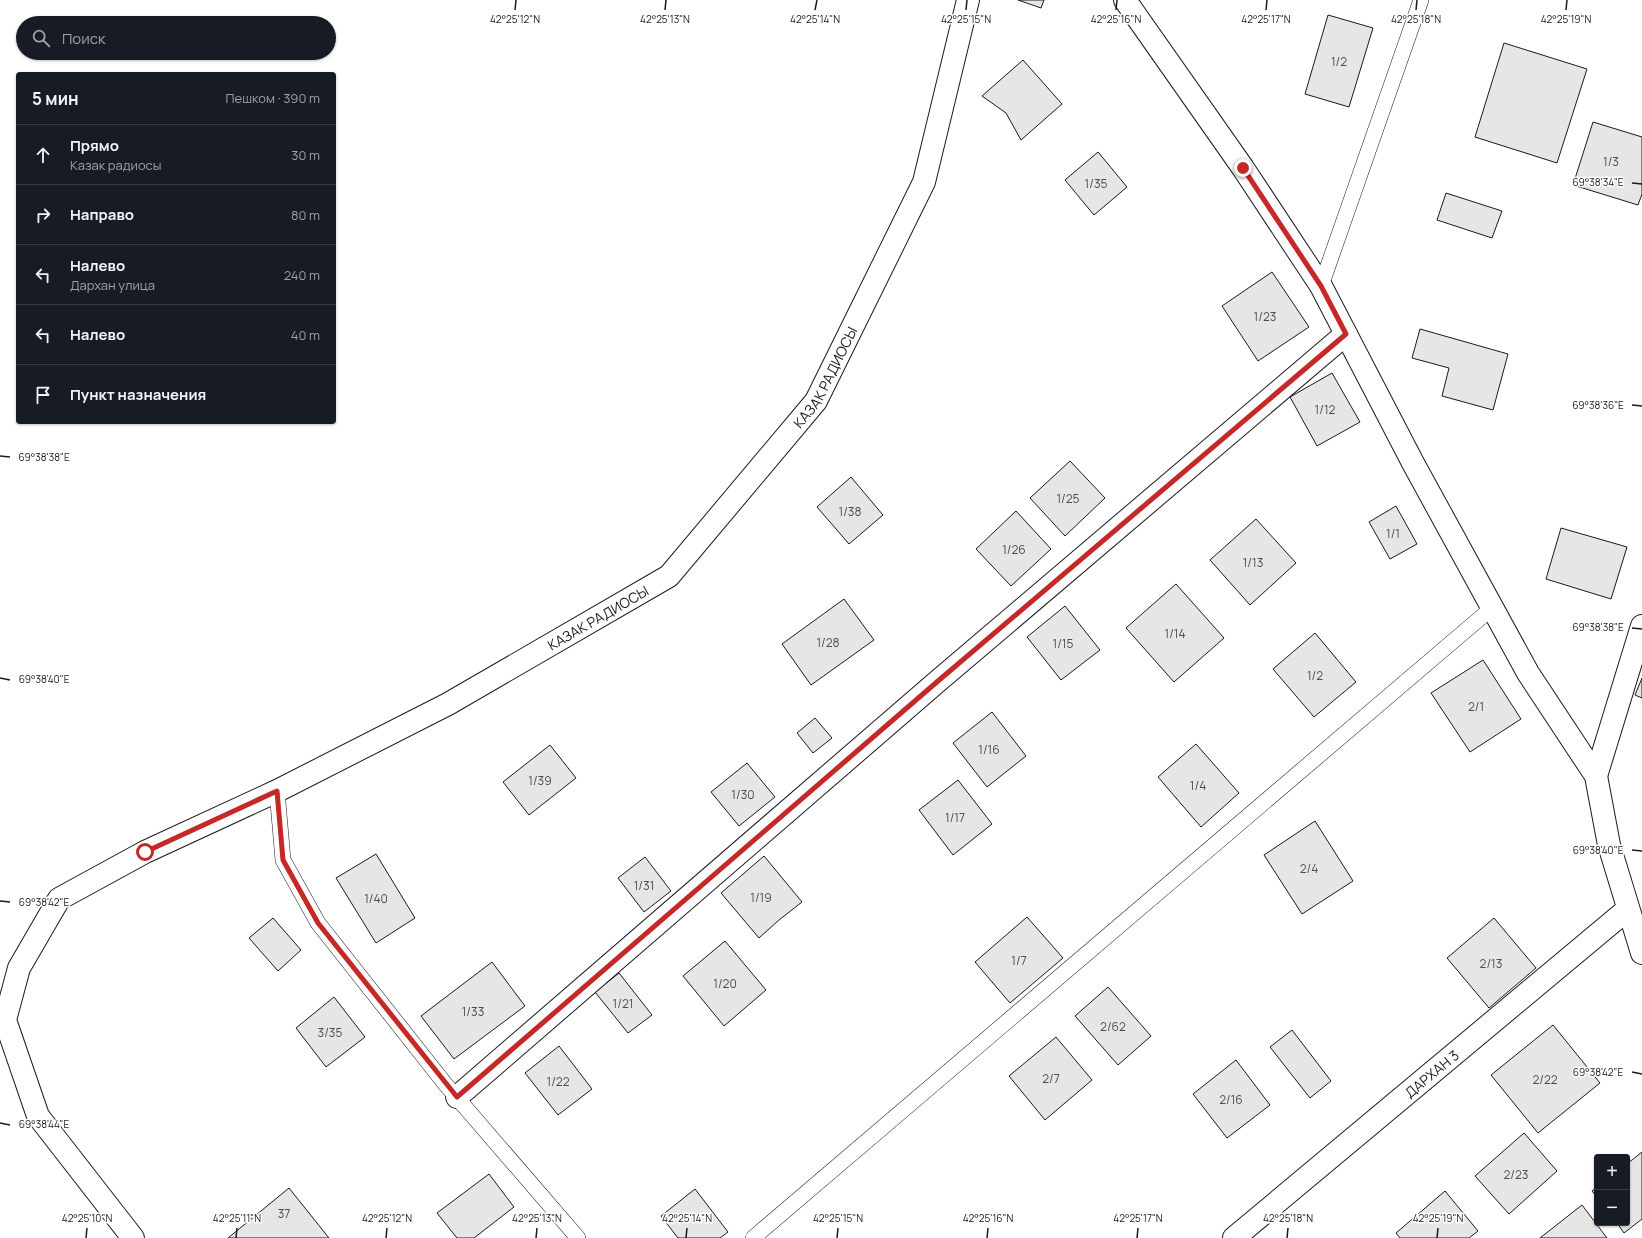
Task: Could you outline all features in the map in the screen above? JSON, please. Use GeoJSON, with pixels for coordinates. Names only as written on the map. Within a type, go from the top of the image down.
{"type":"FeatureCollection","features":[{"type":"Feature","properties":{"kind":"street","name":"КАЗАК РАДИОСЫ"},"geometry":{"type":"LineString","coordinates":[[3,1020],[19,968],[59,899],[145,852],[277,791],[448,704],[669,576],[816,401],[924,182],[968,0]]}},
{"type":"Feature","properties":{"kind":"street"},"geometry":{"type":"LineString","coordinates":[[1125,0],[1243,168],[1321,286],[1528,673],[1596,776],[1608,845],[1642,953]]}},
{"type":"Feature","properties":{"kind":"street"},"geometry":{"type":"LineString","coordinates":[[457,1097],[938,681],[1346,334]]}},
{"type":"Feature","properties":{"kind":"street"},"geometry":{"type":"LineString","coordinates":[[1596,776],[1642,626]]}},
{"type":"Feature","properties":{"kind":"street","name":"ДАРХАН 3"},"geometry":{"type":"LineString","coordinates":[[1234,1238],[1628,909]]}},
{"type":"Feature","properties":{"kind":"street"},"geometry":{"type":"LineString","coordinates":[[3,1020],[38,1116],[133,1238]]}},
{"type":"Feature","properties":{"kind":"lane"},"geometry":{"type":"LineString","coordinates":[[1321,286],[1422,0]]}},
{"type":"Feature","properties":{"kind":"lane"},"geometry":{"type":"LineString","coordinates":[[753,1238],[1492,608]]}},
{"type":"Feature","properties":{"kind":"lane"},"geometry":{"type":"LineString","coordinates":[[277,791],[283,860],[318,923],[457,1097],[578,1238]]}},
{"type":"Feature","properties":{"kind":"building"},"geometry":{"type":"Polygon","coordinates":[[[1018,0],[1044,0],[1041,8],[1018,0]]]}},
{"type":"Feature","properties":{"kind":"building"},"geometry":{"type":"Polygon","coordinates":[[[1328,15],[1373,28],[1349,107],[1305,94],[1328,15]]]}},
{"type":"Feature","properties":{"kind":"building"},"geometry":{"type":"Polygon","coordinates":[[[1504,43],[1587,69],[1557,163],[1475,137],[1504,43]]]}},
{"type":"Feature","properties":{"kind":"building"},"geometry":{"type":"Polygon","coordinates":[[[1023,60],[1062,104],[1021,140],[1006,113],[982,96],[1023,60]]]}},
{"type":"Feature","properties":{"kind":"building"},"geometry":{"type":"Polygon","coordinates":[[[1593,122],[1642,137],[1642,194],[1638,205],[1573,185],[1593,122]]]}},
{"type":"Feature","properties":{"kind":"building"},"geometry":{"type":"Polygon","coordinates":[[[1098,152],[1127,187],[1094,215],[1065,180],[1098,152]]]}},
{"type":"Feature","properties":{"kind":"building"},"geometry":{"type":"Polygon","coordinates":[[[1446,193],[1502,211],[1492,238],[1437,220],[1446,193]]]}},
{"type":"Feature","properties":{"kind":"building"},"geometry":{"type":"Polygon","coordinates":[[[1272,272],[1309,327],[1258,361],[1222,306],[1272,272]]]}},
{"type":"Feature","properties":{"kind":"building"},"geometry":{"type":"Polygon","coordinates":[[[1420,329],[1508,354],[1493,410],[1442,396],[1449,368],[1412,358],[1420,329]]]}},
{"type":"Feature","properties":{"kind":"building"},"geometry":{"type":"Polygon","coordinates":[[[1332,373],[1360,422],[1317,446],[1290,397],[1332,373]]]}},
{"type":"Feature","properties":{"kind":"building"},"geometry":{"type":"Polygon","coordinates":[[[1070,461],[1105,498],[1065,536],[1030,498],[1070,461]]]}},
{"type":"Feature","properties":{"kind":"building"},"geometry":{"type":"Polygon","coordinates":[[[851,477],[883,515],[849,544],[817,507],[851,477]]]}},
{"type":"Feature","properties":{"kind":"building"},"geometry":{"type":"Polygon","coordinates":[[[1396,506],[1417,544],[1390,559],[1369,522],[1396,506]]]}},
{"type":"Feature","properties":{"kind":"building"},"geometry":{"type":"Polygon","coordinates":[[[1016,511],[1051,549],[1011,586],[976,549],[1016,511]]]}},
{"type":"Feature","properties":{"kind":"building"},"geometry":{"type":"Polygon","coordinates":[[[1256,519],[1296,563],[1250,605],[1210,560],[1256,519]]]}},
{"type":"Feature","properties":{"kind":"building"},"geometry":{"type":"Polygon","coordinates":[[[1561,528],[1627,547],[1611,599],[1546,579],[1561,528]]]}},
{"type":"Feature","properties":{"kind":"building"},"geometry":{"type":"Polygon","coordinates":[[[1176,584],[1224,638],[1174,682],[1126,628],[1176,584]]]}},
{"type":"Feature","properties":{"kind":"building"},"geometry":{"type":"Polygon","coordinates":[[[844,599],[874,640],[811,685],[782,644],[844,599]]]}},
{"type":"Feature","properties":{"kind":"building"},"geometry":{"type":"Polygon","coordinates":[[[1065,606],[1100,650],[1061,680],[1027,637],[1065,606]]]}},
{"type":"Feature","properties":{"kind":"building"},"geometry":{"type":"Polygon","coordinates":[[[1315,633],[1356,682],[1314,717],[1273,669],[1315,633]]]}},
{"type":"Feature","properties":{"kind":"building"},"geometry":{"type":"Polygon","coordinates":[[[1483,660],[1521,719],[1470,752],[1431,693],[1483,660]]]}},
{"type":"Feature","properties":{"kind":"building"},"geometry":{"type":"Polygon","coordinates":[[[1642,678],[1642,698],[1635,695],[1642,678]]]}},
{"type":"Feature","properties":{"kind":"building"},"geometry":{"type":"Polygon","coordinates":[[[992,712],[1026,756],[987,787],[953,743],[992,712]]]}},
{"type":"Feature","properties":{"kind":"building"},"geometry":{"type":"Polygon","coordinates":[[[815,718],[832,738],[813,753],[797,733],[815,718]]]}},
{"type":"Feature","properties":{"kind":"building"},"geometry":{"type":"Polygon","coordinates":[[[1196,744],[1239,793],[1201,827],[1158,777],[1196,744]]]}},
{"type":"Feature","properties":{"kind":"building"},"geometry":{"type":"Polygon","coordinates":[[[550,745],[576,778],[529,815],[503,782],[550,745]]]}},
{"type":"Feature","properties":{"kind":"building"},"geometry":{"type":"Polygon","coordinates":[[[747,763],[775,797],[739,826],[711,792],[747,763]]]}},
{"type":"Feature","properties":{"kind":"building"},"geometry":{"type":"Polygon","coordinates":[[[958,780],[992,824],[953,855],[919,810],[958,780]]]}},
{"type":"Feature","properties":{"kind":"building"},"geometry":{"type":"Polygon","coordinates":[[[1315,821],[1353,881],[1302,914],[1264,855],[1315,821]]]}},
{"type":"Feature","properties":{"kind":"building"},"geometry":{"type":"Polygon","coordinates":[[[376,854],[415,918],[376,943],[336,878],[376,854]]]}},
{"type":"Feature","properties":{"kind":"building"},"geometry":{"type":"Polygon","coordinates":[[[764,856],[802,902],[759,938],[721,893],[764,856]]]}},
{"type":"Feature","properties":{"kind":"building"},"geometry":{"type":"Polygon","coordinates":[[[645,857],[671,891],[644,912],[618,878],[645,857]]]}},
{"type":"Feature","properties":{"kind":"building"},"geometry":{"type":"Polygon","coordinates":[[[1027,917],[1063,958],[1010,1003],[975,962],[1027,917]]]}},
{"type":"Feature","properties":{"kind":"building"},"geometry":{"type":"Polygon","coordinates":[[[273,918],[301,950],[278,971],[249,938],[273,918]]]}},
{"type":"Feature","properties":{"kind":"building"},"geometry":{"type":"Polygon","coordinates":[[[1494,918],[1536,968],[1489,1008],[1447,958],[1494,918]]]}},
{"type":"Feature","properties":{"kind":"building"},"geometry":{"type":"Polygon","coordinates":[[[725,941],[766,990],[724,1026],[683,976],[725,941]]]}},
{"type":"Feature","properties":{"kind":"building"},"geometry":{"type":"Polygon","coordinates":[[[492,962],[525,1006],[454,1059],[421,1016],[492,962]]]}},
{"type":"Feature","properties":{"kind":"building"},"geometry":{"type":"Polygon","coordinates":[[[619,973],[652,1015],[628,1033],[595,992],[619,973]]]}},
{"type":"Feature","properties":{"kind":"building"},"geometry":{"type":"Polygon","coordinates":[[[1108,987],[1151,1036],[1118,1065],[1075,1016],[1108,987]]]}},
{"type":"Feature","properties":{"kind":"building"},"geometry":{"type":"Polygon","coordinates":[[[334,997],[365,1037],[326,1067],[296,1028],[334,997]]]}},
{"type":"Feature","properties":{"kind":"building"},"geometry":{"type":"Polygon","coordinates":[[[1553,1025],[1600,1083],[1538,1133],[1491,1075],[1553,1025]]]}},
{"type":"Feature","properties":{"kind":"building"},"geometry":{"type":"Polygon","coordinates":[[[1292,1030],[1331,1081],[1310,1098],[1270,1047],[1292,1030]]]}},
{"type":"Feature","properties":{"kind":"building"},"geometry":{"type":"Polygon","coordinates":[[[1056,1037],[1092,1080],[1045,1120],[1009,1076],[1056,1037]]]}},
{"type":"Feature","properties":{"kind":"building"},"geometry":{"type":"Polygon","coordinates":[[[559,1046],[592,1089],[558,1115],[525,1073],[559,1046]]]}},
{"type":"Feature","properties":{"kind":"building"},"geometry":{"type":"Polygon","coordinates":[[[1236,1060],[1270,1105],[1227,1138],[1193,1094],[1236,1060]]]}},
{"type":"Feature","properties":{"kind":"building"},"geometry":{"type":"Polygon","coordinates":[[[1524,1133],[1557,1171],[1509,1214],[1475,1176],[1524,1133]]]}},
{"type":"Feature","properties":{"kind":"building"},"geometry":{"type":"Polygon","coordinates":[[[1642,1152],[1642,1219],[1624,1233],[1619,1226],[1630,1226],[1630,1162],[1642,1152]]]}},
{"type":"Feature","properties":{"kind":"building"},"geometry":{"type":"Polygon","coordinates":[[[489,1174],[514,1207],[474,1238],[457,1238],[437,1213],[489,1174]]]}},
{"type":"Feature","properties":{"kind":"building"},"geometry":{"type":"Polygon","coordinates":[[[289,1188],[329,1238],[228,1238],[289,1188]]]}},
{"type":"Feature","properties":{"kind":"building"},"geometry":{"type":"Polygon","coordinates":[[[695,1189],[728,1232],[720,1238],[678,1238],[661,1216],[695,1189]]]}},
{"type":"Feature","properties":{"kind":"building"},"geometry":{"type":"Polygon","coordinates":[[[1445,1191],[1478,1231],[1469,1238],[1400,1238],[1396,1233],[1445,1191]]]}},
{"type":"Feature","properties":{"kind":"building"},"geometry":{"type":"Polygon","coordinates":[[[1582,1205],[1594,1221],[1594,1226],[1598,1226],[1607,1238],[1540,1238],[1582,1205]]]}},
{"type":"Feature","properties":{"kind":"route"},"geometry":{"type":"LineString","coordinates":[[145,852],[277,791],[283,860],[318,923],[457,1097],[938,681],[1346,334],[1321,286],[1243,168]]}}]}
